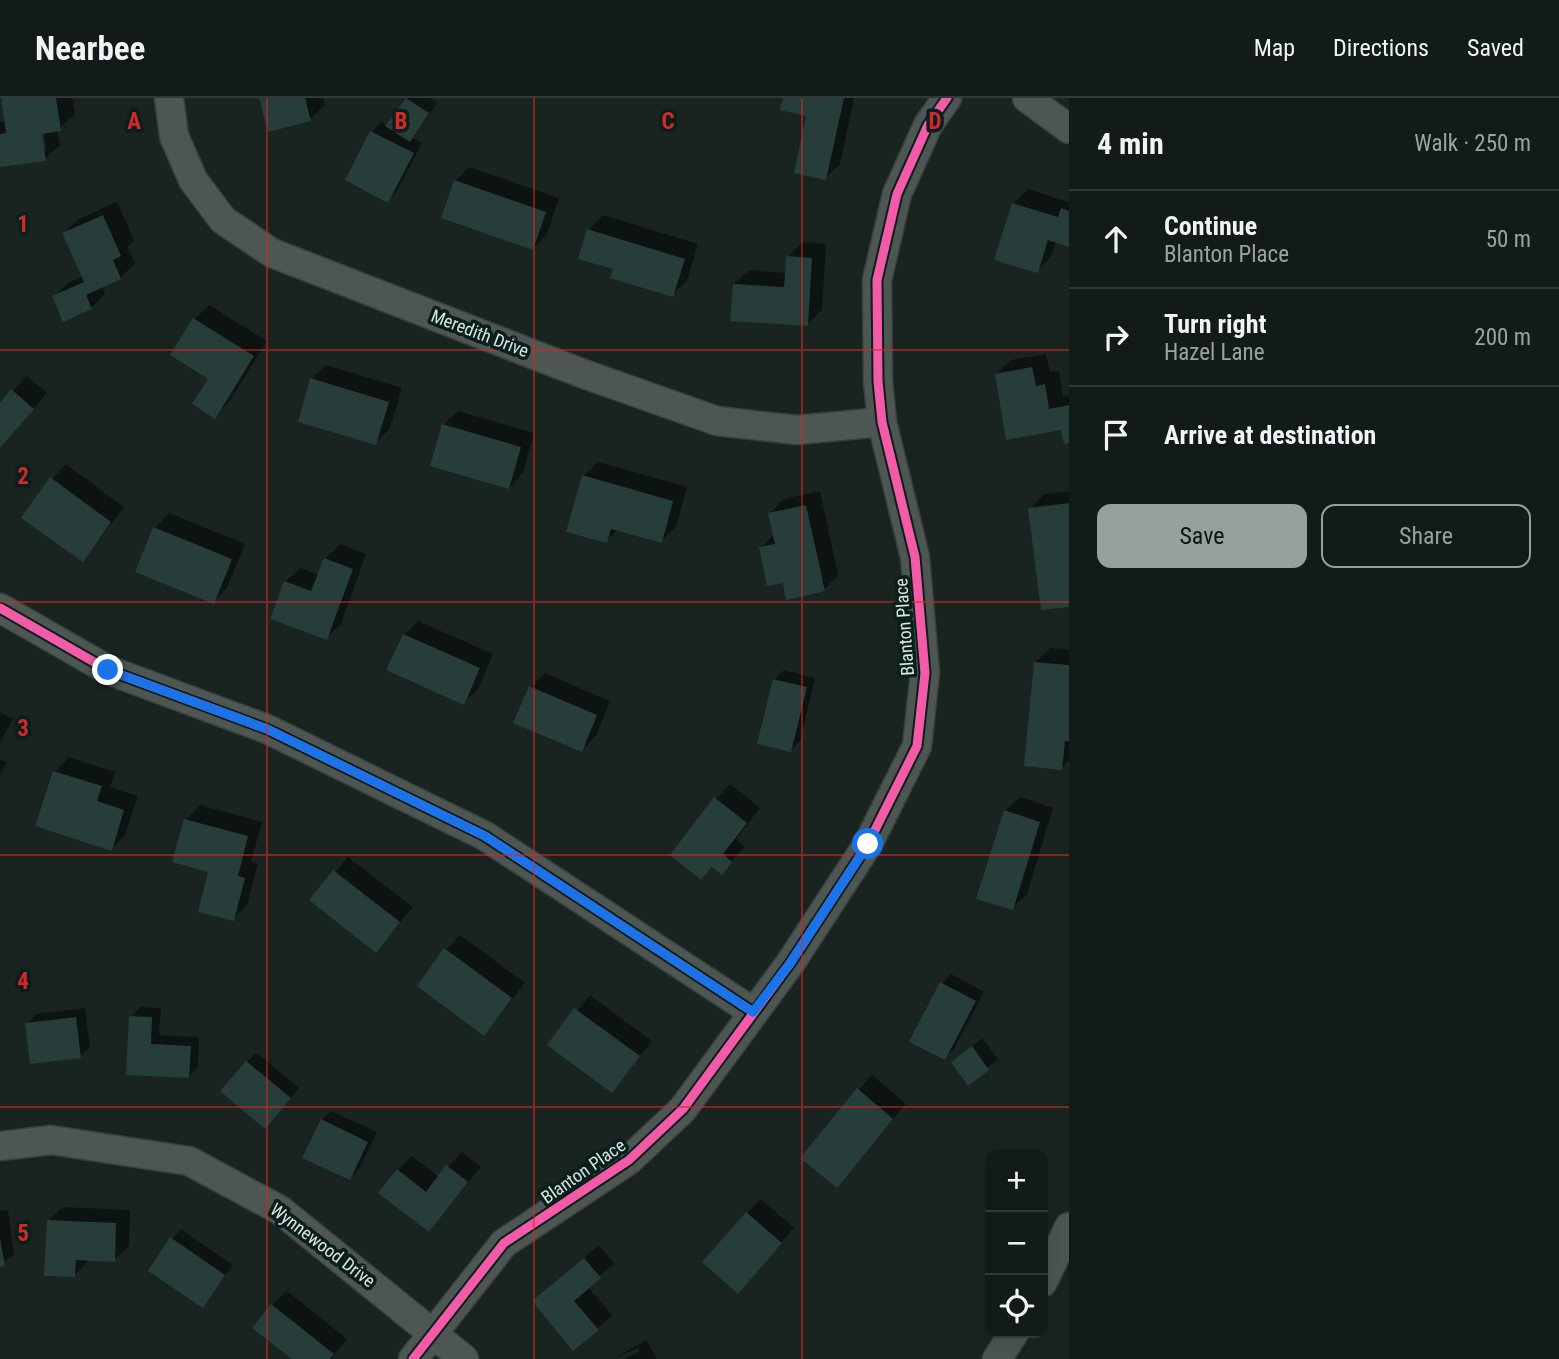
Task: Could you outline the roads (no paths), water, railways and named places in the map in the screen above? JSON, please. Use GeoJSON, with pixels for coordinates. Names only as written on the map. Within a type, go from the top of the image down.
{"type":"FeatureCollection","features":[{"type":"Feature","properties":{"kind":"street","name":"Meredith Drive"},"geometry":{"type":"LineString","coordinates":[[169,98],[174,136],[193,180],[223,220],[272,253],[584,374],[717,421],[797,430],[882,422]]}},
{"type":"Feature","properties":{"kind":"street","name":"Blanton Place"},"geometry":{"type":"LineString","coordinates":[[413,1359],[504,1243],[629,1160],[683,1109],[791,962],[868,844],[917,746],[925,673],[915,557],[882,422],[878,381],[877,281],[897,194],[928,125],[947,98]]}},
{"type":"Feature","properties":{"kind":"street"},"geometry":{"type":"LineString","coordinates":[[1027,98],[1069,129]]}},
{"type":"Feature","properties":{"kind":"street"},"geometry":{"type":"LineString","coordinates":[[0,608],[108,670],[267,729],[485,836],[753,1012]]}},
{"type":"Feature","properties":{"kind":"street","name":"Wynnewood Drive"},"geometry":{"type":"LineString","coordinates":[[0,1146],[51,1140],[189,1161],[280,1210],[464,1359]]}},
{"type":"Feature","properties":{"kind":"street"},"geometry":{"type":"LineString","coordinates":[[1046,1275],[1069,1227]]}},
{"type":"Feature","properties":{"kind":"street"},"geometry":{"type":"LineString","coordinates":[[997,1359],[1011,1338]]}}]}
